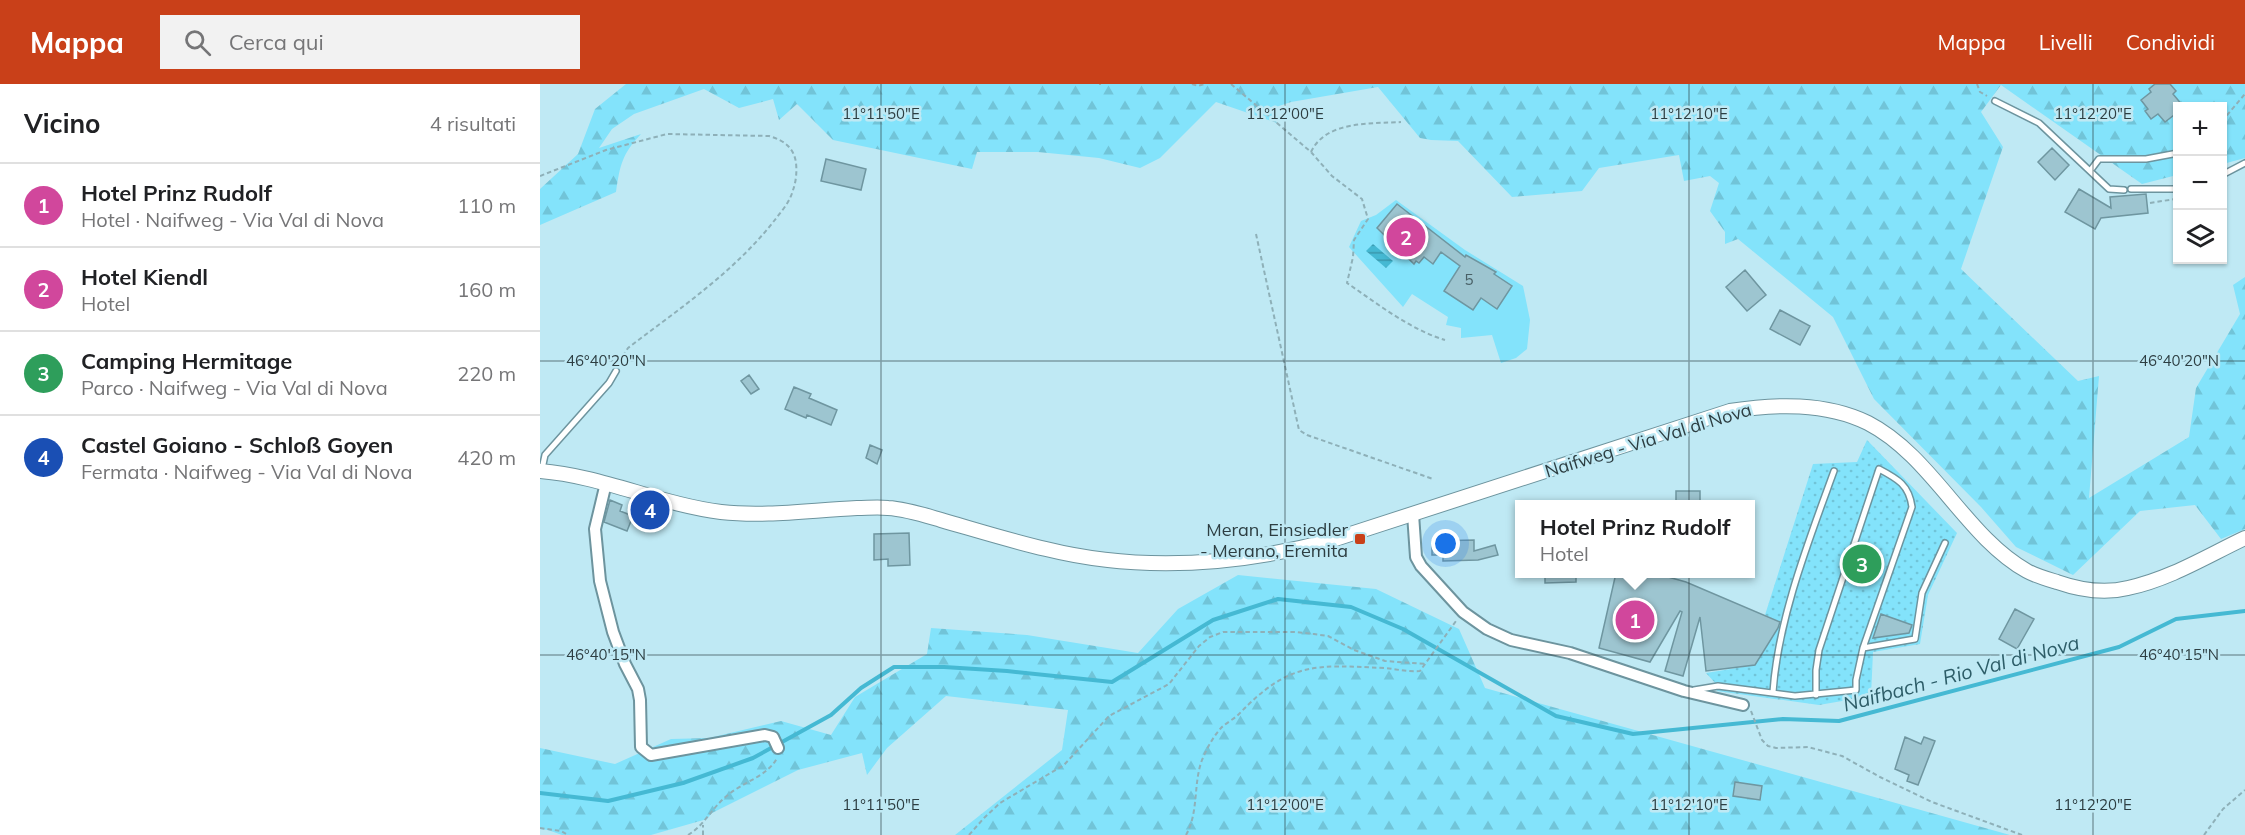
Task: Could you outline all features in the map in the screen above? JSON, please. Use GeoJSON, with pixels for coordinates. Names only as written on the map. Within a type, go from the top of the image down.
{"type":"FeatureCollection","features":[{"type":"Feature","properties":{"kind":"main road","name":"Naifweg - Via Val di Nova"},"geometry":{"type":"LineString","coordinates":[[541,471],[590,478],[691,507],[731,513],[888,507],[915,512],[1047,549],[1083,556],[1145,563],[1206,562],[1262,556],[1329,541],[1730,411],[1762,406],[1795,405],[1845,415],[1867,423],[1885,434],[1924,467],[2005,556],[2028,572],[2078,589],[2097,591],[2127,588],[2156,580],[2245,538]]}},
{"type":"Feature","properties":{"kind":"street"},"geometry":{"type":"LineString","coordinates":[[606,483],[596,530],[600,581],[613,632],[625,664],[638,689],[641,747],[651,755],[765,735],[770,735],[777,744]]}},
{"type":"Feature","properties":{"kind":"street"},"geometry":{"type":"LineString","coordinates":[[1413,514],[1416,557],[1421,566],[1463,612],[1487,629],[1511,640],[1570,653],[1684,691],[1743,705]]}},
{"type":"Feature","properties":{"kind":"lane"},"geometry":{"type":"LineString","coordinates":[[1995,101],[2039,123],[2109,189],[2173,189]]}},
{"type":"Feature","properties":{"kind":"lane"},"geometry":{"type":"LineString","coordinates":[[2090,171],[2099,159],[2146,159],[2173,154]]}},
{"type":"Feature","properties":{"kind":"lane"},"geometry":{"type":"LineString","coordinates":[[2227,173],[2245,164]]}},
{"type":"Feature","properties":{"kind":"lane"},"geometry":{"type":"LineString","coordinates":[[541,471],[544,455],[609,383],[616,370]]}},
{"type":"Feature","properties":{"kind":"lane"},"geometry":{"type":"LineString","coordinates":[[1684,691],[1718,686],[1795,696],[1816,695],[1856,690],[1863,648],[1912,507],[1911,497],[1900,480],[1879,469],[1820,650],[1816,670],[1816,695]]}},
{"type":"Feature","properties":{"kind":"lane"},"geometry":{"type":"LineString","coordinates":[[1773,692],[1782,633],[1809,540],[1834,471]]}},
{"type":"Feature","properties":{"kind":"lane"},"geometry":{"type":"LineString","coordinates":[[1863,648],[1915,639],[1923,593],[1945,543]]}},
{"type":"Feature","properties":{"kind":"path"},"geometry":{"type":"LineString","coordinates":[[1192,84],[1198,86],[1204,84]]}},
{"type":"Feature","properties":{"kind":"path"},"geometry":{"type":"LineString","coordinates":[[1231,84],[1311,152],[1332,176],[1362,199],[1368,219],[1354,240],[1347,283],[1411,325],[1445,340]]}},
{"type":"Feature","properties":{"kind":"path"},"geometry":{"type":"LineString","coordinates":[[1977,84],[1980,92],[1995,101]]}},
{"type":"Feature","properties":{"kind":"path"},"geometry":{"type":"LineString","coordinates":[[2227,116],[2245,94]]}},
{"type":"Feature","properties":{"kind":"path"},"geometry":{"type":"LineString","coordinates":[[1311,152],[1315,144],[1329,133],[1351,125],[1401,122]]}},
{"type":"Feature","properties":{"kind":"path"},"geometry":{"type":"LineString","coordinates":[[540,176],[606,150],[667,134],[769,136],[781,139],[789,146],[795,157],[793,191],[788,202],[763,235],[715,281],[628,348],[616,370]]}},
{"type":"Feature","properties":{"kind":"path"},"geometry":{"type":"LineString","coordinates":[[2150,203],[2173,199]]}},
{"type":"Feature","properties":{"kind":"path"},"geometry":{"type":"LineString","coordinates":[[1256,234],[1299,430],[1307,435],[1433,479]]}},
{"type":"Feature","properties":{"kind":"path"},"geometry":{"type":"LineString","coordinates":[[1186,835],[1195,810],[1197,775],[1211,742],[1222,727],[1237,716],[1264,689],[1288,675],[1308,668],[1333,666],[1420,671],[1448,629]]}},
{"type":"Feature","properties":{"kind":"path"},"geometry":{"type":"LineString","coordinates":[[969,835],[1000,803],[1064,765],[1109,716],[1169,684],[1209,637],[1223,632],[1314,634],[1328,636],[1354,650],[1385,661],[1426,664]]}},
{"type":"Feature","properties":{"kind":"path"},"geometry":{"type":"LineString","coordinates":[[1752,714],[1762,740],[1768,746],[1808,747],[1842,756],[1932,802],[2022,835]]}},
{"type":"Feature","properties":{"kind":"path"},"geometry":{"type":"LineString","coordinates":[[688,835],[703,825],[714,808],[728,794],[770,767],[779,755],[777,744]]}},
{"type":"Feature","properties":{"kind":"path"},"geometry":{"type":"LineString","coordinates":[[2204,835],[2223,810],[2245,790]]}},
{"type":"Feature","properties":{"kind":"path"},"geometry":{"type":"LineString","coordinates":[[703,825],[703,835]]}},
{"type":"Feature","properties":{"kind":"path"},"geometry":{"type":"LineString","coordinates":[[540,828],[561,831],[568,835]]}},
{"type":"Feature","properties":{"kind":"green space"},"geometry":{"type":"Polygon","coordinates":[[[626,84],[2245,84],[2245,158],[2227,163],[2227,102],[2173,102],[2173,176],[2142,184],[2001,85],[1981,112],[2003,147],[1961,269],[2078,381],[2099,376],[2089,498],[2189,437],[2196,388],[2240,314],[2233,285],[2245,277],[2245,529],[2221,539],[2195,505],[2140,511],[2073,575],[2016,547],[1981,507],[1874,399],[1833,317],[1738,239],[1725,244],[1725,232],[1710,211],[1719,183],[1710,176],[1684,181],[1679,155],[1599,168],[1582,191],[1512,197],[1458,141],[1420,138],[1378,87],[1291,102],[1276,107],[1272,113],[1277,123],[1216,102],[1160,158],[1140,168],[1099,158],[1038,152],[977,152],[972,169],[833,140],[797,104],[779,120],[773,99],[739,108],[704,89],[634,114],[612,129],[599,148],[641,134],[623,160],[616,192],[540,225],[540,189],[578,154],[595,109],[626,84]]]}},
{"type":"Feature","properties":{"kind":"green space"},"geometry":{"type":"Polygon","coordinates":[[[1396,200],[1465,250],[1523,286],[1530,320],[1527,349],[1516,358],[1501,363],[1492,335],[1461,338],[1461,328],[1446,325],[1448,317],[1412,294],[1403,307],[1349,247],[1361,221],[1376,215],[1396,200]]]}},
{"type":"Feature","properties":{"kind":"green space"},"geometry":{"type":"Polygon","coordinates":[[[1867,440],[1957,533],[1928,595],[1920,644],[1873,652],[1871,696],[1819,705],[1717,691],[1718,686],[1706,673],[1755,665],[1781,623],[1765,615],[1813,464],[1857,462],[1867,440]]]}},
{"type":"Feature","properties":{"kind":"green space"},"geometry":{"type":"Polygon","coordinates":[[[1238,575],[1376,589],[1459,629],[1485,688],[2010,835],[955,835],[1062,750],[1068,710],[946,696],[887,748],[867,775],[862,753],[798,770],[712,813],[707,819],[651,835],[562,835],[540,829],[540,748],[615,764],[671,739],[709,738],[781,721],[831,735],[855,697],[927,654],[931,628],[1027,635],[1138,653],[1178,609],[1238,575]]]}},
{"type":"Feature","properties":{"kind":"shaded area"},"geometry":{"type":"Polygon","coordinates":[[[1373,244],[1393,261],[1386,268],[1366,251],[1373,244]]]}},
{"type":"Feature","properties":{"kind":"building"},"geometry":{"type":"Polygon","coordinates":[[[2155,84],[2170,84],[2176,91],[2173,94],[2180,102],[2173,102],[2173,116],[2165,122],[2158,114],[2151,119],[2145,111],[2148,109],[2141,100],[2151,92],[2149,89],[2155,84]]]}},
{"type":"Feature","properties":{"kind":"building"},"geometry":{"type":"Polygon","coordinates":[[[2052,148],[2069,165],[2055,180],[2038,162],[2052,148]]]}},
{"type":"Feature","properties":{"kind":"building"},"geometry":{"type":"Polygon","coordinates":[[[826,159],[866,169],[861,190],[821,181],[826,159]]]}},
{"type":"Feature","properties":{"kind":"building"},"geometry":{"type":"Polygon","coordinates":[[[2079,189],[2111,208],[2110,197],[2146,194],[2148,213],[2101,218],[2095,229],[2065,212],[2079,189]]]}},
{"type":"Feature","properties":{"kind":"building"},"geometry":{"type":"Polygon","coordinates":[[[1397,204],[1465,257],[1466,255],[1496,272],[1494,274],[1512,286],[1497,309],[1481,298],[1473,310],[1444,291],[1460,266],[1441,252],[1433,264],[1424,257],[1419,263],[1416,261],[1414,264],[1377,228],[1397,204]]]}},
{"type":"Feature","properties":{"kind":"building"},"geometry":{"type":"Polygon","coordinates":[[[1745,270],[1766,295],[1747,311],[1726,287],[1745,270]]]}},
{"type":"Feature","properties":{"kind":"building"},"geometry":{"type":"Polygon","coordinates":[[[1780,310],[1810,326],[1800,345],[1770,329],[1780,310]]]}},
{"type":"Feature","properties":{"kind":"building"},"geometry":{"type":"Polygon","coordinates":[[[749,375],[759,389],[751,394],[741,381],[749,375]]]}},
{"type":"Feature","properties":{"kind":"building"},"geometry":{"type":"Polygon","coordinates":[[[794,387],[811,394],[809,398],[837,410],[831,425],[785,409],[794,387]]]}},
{"type":"Feature","properties":{"kind":"building"},"geometry":{"type":"Polygon","coordinates":[[[870,445],[882,450],[877,464],[866,458],[870,445]]]}},
{"type":"Feature","properties":{"kind":"building"},"geometry":{"type":"Polygon","coordinates":[[[1676,491],[1700,491],[1700,500],[1676,500],[1676,491]]]}},
{"type":"Feature","properties":{"kind":"building"},"geometry":{"type":"Polygon","coordinates":[[[610,500],[622,505],[620,511],[633,516],[627,531],[604,522],[610,500]]]}},
{"type":"Feature","properties":{"kind":"building"},"geometry":{"type":"Polygon","coordinates":[[[909,533],[910,565],[888,566],[888,559],[874,560],[874,534],[909,533]]]}},
{"type":"Feature","properties":{"kind":"building"},"geometry":{"type":"Polygon","coordinates":[[[1474,540],[1474,551],[1495,545],[1498,555],[1478,560],[1443,561],[1443,555],[1432,555],[1432,541],[1474,540]]]}},
{"type":"Feature","properties":{"kind":"building"},"geometry":{"type":"Polygon","coordinates":[[[1545,578],[1576,578],[1576,582],[1545,583],[1545,578]]]}},
{"type":"Feature","properties":{"kind":"building"},"geometry":{"type":"Polygon","coordinates":[[[1615,578],[1672,578],[1780,622],[1755,665],[1706,671],[1700,617],[1683,676],[1665,671],[1682,612],[1680,611],[1650,662],[1599,648],[1615,578]]]}},
{"type":"Feature","properties":{"kind":"building"},"geometry":{"type":"Polygon","coordinates":[[[2015,609],[2034,619],[2017,649],[1999,639],[2015,609]]]}},
{"type":"Feature","properties":{"kind":"building"},"geometry":{"type":"Polygon","coordinates":[[[1881,614],[1912,625],[1909,633],[1873,638],[1881,614]]]}},
{"type":"Feature","properties":{"kind":"building"},"geometry":{"type":"Polygon","coordinates":[[[1905,737],[1921,744],[1924,737],[1935,741],[1918,785],[1907,781],[1909,775],[1895,769],[1905,737]]]}},
{"type":"Feature","properties":{"kind":"building"},"geometry":{"type":"Polygon","coordinates":[[[1735,782],[1762,786],[1760,800],[1733,796],[1735,782]]]}},
{"type":"Feature","properties":{"kind":"waterway","name":"Naifbach - Rio Val di Nova"},"geometry":{"type":"LineString","coordinates":[[540,793],[608,801],[683,783],[753,758],[831,715],[861,688],[894,667],[1007,671],[1112,682],[1213,620],[1278,599],[1351,607],[1403,629],[1556,716],[1633,734],[1783,719],[1839,721],[2119,647],[2176,619],[2245,611]]}},
{"type":"Feature","properties":{"kind":"place","name":"Hotel Kiendl"},"geometry":{"type":"Point","coordinates":[1406,237]}},
{"type":"Feature","properties":{"kind":"place","name":"Castel Goiano - Schloß Goyen"},"geometry":{"type":"Point","coordinates":[650,510]}},
{"type":"Feature","properties":{"kind":"place","name":"Meran, Einsiedler - Merano, Eremita"},"geometry":{"type":"Point","coordinates":[1360,539]}},
{"type":"Feature","properties":{"kind":"place","name":"Camping Hermitage"},"geometry":{"type":"Point","coordinates":[1862,564]}},
{"type":"Feature","properties":{"kind":"place","name":"Hotel Prinz Rudolf"},"geometry":{"type":"Point","coordinates":[1635,620]}}]}
